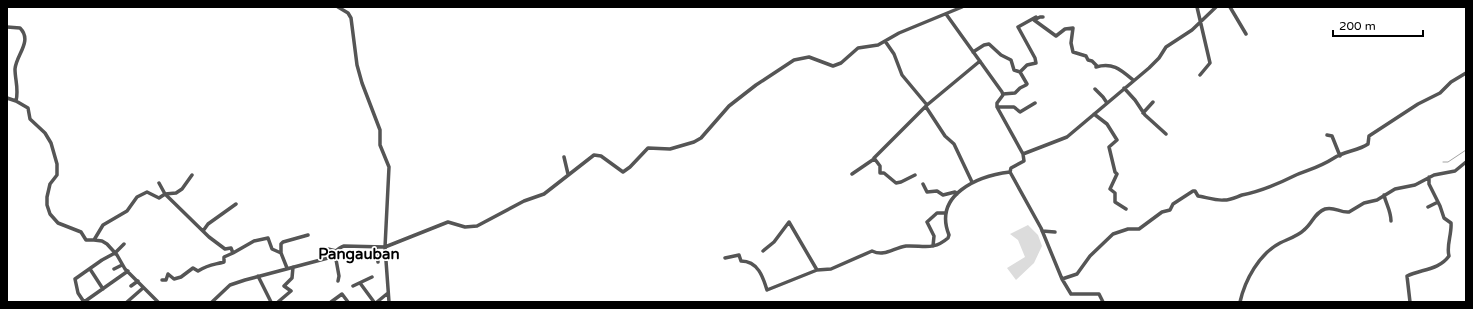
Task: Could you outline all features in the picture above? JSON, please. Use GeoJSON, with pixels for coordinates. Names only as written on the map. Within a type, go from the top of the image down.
{"type":"FeatureCollection","features":[{"type":"Feature","properties":{"kind":"street"},"geometry":{"type":"LineString","coordinates":[[338,7],[348,13],[351,18],[357,66],[380,130],[380,145],[390,167],[385,247],[389,302]]}},
{"type":"Feature","properties":{"kind":"street"},"geometry":{"type":"LineString","coordinates":[[212,302],[230,285],[287,268],[328,258],[344,246],[376,248],[385,247],[448,222],[465,227],[477,226],[524,201],[544,194],[594,155],[601,156],[623,172],[630,167],[648,148],[678,148],[686,146],[701,138],[729,106],[756,85],[779,71],[789,62],[809,57],[817,58],[828,65],[833,66],[840,63],[858,48],[878,45],[916,25],[962,7]]}},
{"type":"Feature","properties":{"kind":"street"},"geometry":{"type":"LineString","coordinates":[[1197,7],[1210,63],[1200,74]]}},
{"type":"Feature","properties":{"kind":"street"},"geometry":{"type":"LineString","coordinates":[[1023,154],[1067,137],[1158,59],[1166,47],[1192,30],[1216,7]]}},
{"type":"Feature","properties":{"kind":"street"},"geometry":{"type":"LineString","coordinates":[[1230,7],[1246,34]]}},
{"type":"Feature","properties":{"kind":"street"},"geometry":{"type":"LineString","coordinates":[[946,14],[1003,94]]}},
{"type":"Feature","properties":{"kind":"street"},"geometry":{"type":"LineString","coordinates":[[1020,72],[1027,65],[1036,63],[1035,58],[1018,27],[1038,16],[1042,17],[1034,21],[1056,36],[1066,29],[1073,29],[1071,43],[1073,52],[1086,56],[1088,60],[1092,61],[1096,67],[1107,64],[1116,66],[1133,80]]}},
{"type":"Feature","properties":{"kind":"street"},"geometry":{"type":"LineString","coordinates":[[7,27],[20,28],[25,38],[24,49],[18,57],[16,66],[18,89],[16,100]]}},
{"type":"Feature","properties":{"kind":"street"},"geometry":{"type":"LineString","coordinates":[[885,41],[894,54],[902,75],[927,106],[945,136],[954,144],[972,182]]}},
{"type":"Feature","properties":{"kind":"street"},"geometry":{"type":"LineString","coordinates":[[973,52],[984,45],[989,44],[1001,55],[1011,60],[1014,70],[1020,72],[1027,84],[1026,86],[1020,88],[1015,93],[1003,94]]}},
{"type":"Feature","properties":{"kind":"street"},"geometry":{"type":"LineString","coordinates":[[852,174],[874,159],[875,156],[927,106],[980,61]]}},
{"type":"Feature","properties":{"kind":"street"},"geometry":{"type":"LineString","coordinates":[[1062,279],[1077,274],[1090,256],[1113,234],[1128,229],[1139,229],[1162,212],[1170,210],[1173,204],[1194,191],[1198,196],[1205,198],[1223,201],[1230,200],[1268,188],[1317,169],[1340,156],[1359,150],[1368,144],[1370,136],[1418,104],[1440,93],[1451,82],[1466,73]]}},
{"type":"Feature","properties":{"kind":"street"},"geometry":{"type":"LineString","coordinates":[[1124,88],[1135,100],[1143,113],[1166,134]]}},
{"type":"Feature","properties":{"kind":"street"},"geometry":{"type":"LineString","coordinates":[[1095,90],[1107,103]]}},
{"type":"Feature","properties":{"kind":"street"},"geometry":{"type":"LineString","coordinates":[[1003,94],[997,103],[997,107],[1023,154],[1024,161],[1011,168],[1010,172]]}},
{"type":"Feature","properties":{"kind":"street"},"geometry":{"type":"LineString","coordinates":[[7,98],[16,100],[28,108],[30,119],[45,133],[51,143],[57,164],[57,174],[50,184],[47,197],[47,204],[50,214],[58,223],[81,232],[86,240],[102,241],[115,253],[122,265],[158,302]]}},
{"type":"Feature","properties":{"kind":"street"},"geometry":{"type":"LineString","coordinates":[[1143,113],[1153,102]]}},
{"type":"Feature","properties":{"kind":"street"},"geometry":{"type":"LineString","coordinates":[[997,107],[1014,107],[1020,112],[1035,103]]}},
{"type":"Feature","properties":{"kind":"street"},"geometry":{"type":"LineString","coordinates":[[1094,114],[1107,124],[1117,140],[1109,147],[1115,172],[1117,174],[1110,189],[1115,194],[1115,202],[1126,209]]}},
{"type":"Feature","properties":{"kind":"street"},"geometry":{"type":"LineString","coordinates":[[1327,135],[1332,136],[1340,156]]}},
{"type":"Feature","properties":{"kind":"street"},"geometry":{"type":"LineString","coordinates":[[564,157],[568,174]]}},
{"type":"Feature","properties":{"kind":"street"},"geometry":{"type":"LineString","coordinates":[[874,159],[880,165],[880,173],[884,173],[896,183],[915,175]]}},
{"type":"Feature","properties":{"kind":"street"},"geometry":{"type":"LineString","coordinates":[[1240,302],[1241,293],[1248,278],[1265,256],[1279,243],[1304,231],[1316,214],[1330,208],[1349,212],[1364,203],[1377,200],[1395,189],[1415,185],[1429,177],[1455,171],[1466,162]]}},
{"type":"Feature","properties":{"kind":"street"},"geometry":{"type":"LineString","coordinates":[[725,258],[739,255],[741,261],[748,261],[755,264],[768,290],[818,270],[831,269],[872,251],[879,254],[907,246],[925,248],[933,246],[946,240],[949,235],[945,226],[945,212],[957,194],[972,182],[987,176],[1010,172]]}},
{"type":"Feature","properties":{"kind":"street"},"geometry":{"type":"LineString","coordinates":[[1010,172],[1042,231],[1062,279],[1071,294],[1099,294],[1103,302]]}},
{"type":"Feature","properties":{"kind":"street"},"geometry":{"type":"LineString","coordinates":[[94,240],[103,225],[127,211],[131,202],[142,193],[147,192],[159,198],[165,194],[176,193],[182,189],[192,175]]}},
{"type":"Feature","properties":{"kind":"street"},"geometry":{"type":"LineString","coordinates":[[1410,302],[1407,276],[1435,268],[1446,261],[1449,256],[1447,250],[1451,236],[1451,223],[1444,218],[1429,184],[1429,177]]}},
{"type":"Feature","properties":{"kind":"street"},"geometry":{"type":"LineString","coordinates":[[159,183],[165,194],[203,231],[225,249],[231,248],[233,253]]}},
{"type":"Feature","properties":{"kind":"street"},"geometry":{"type":"LineString","coordinates":[[923,184],[927,192],[937,191],[943,195],[955,192],[957,194]]}},
{"type":"Feature","properties":{"kind":"street"},"geometry":{"type":"LineString","coordinates":[[1384,195],[1391,215],[1391,221]]}},
{"type":"Feature","properties":{"kind":"street"},"geometry":{"type":"LineString","coordinates":[[1428,207],[1438,202]]}},
{"type":"Feature","properties":{"kind":"street"},"geometry":{"type":"LineString","coordinates":[[203,231],[206,226],[236,204]]}},
{"type":"Feature","properties":{"kind":"street"},"geometry":{"type":"LineString","coordinates":[[933,246],[934,236],[926,222],[937,213],[945,212]]}},
{"type":"Feature","properties":{"kind":"street"},"geometry":{"type":"LineString","coordinates":[[120,216],[123,220]]}},
{"type":"Feature","properties":{"kind":"street"},"geometry":{"type":"LineString","coordinates":[[763,251],[774,242],[789,222],[818,270]]}},
{"type":"Feature","properties":{"kind":"street"},"geometry":{"type":"LineString","coordinates":[[1042,231],[1055,232]]}},
{"type":"Feature","properties":{"kind":"street"},"geometry":{"type":"LineString","coordinates":[[287,268],[282,253],[282,243],[308,235]]}},
{"type":"Feature","properties":{"kind":"street"},"geometry":{"type":"LineString","coordinates":[[162,280],[166,280],[168,274],[174,278],[181,278],[193,268],[198,271],[206,265],[223,262],[224,257],[254,241],[268,238],[272,249],[282,253]]}},
{"type":"Feature","properties":{"kind":"street"},"geometry":{"type":"LineString","coordinates":[[124,244],[115,253],[75,280],[78,293],[84,302],[128,271]]}},
{"type":"Feature","properties":{"kind":"street"},"geometry":{"type":"LineString","coordinates":[[376,248],[378,262]]}},
{"type":"Feature","properties":{"kind":"street"},"geometry":{"type":"LineString","coordinates":[[328,249],[336,252]]}},
{"type":"Feature","properties":{"kind":"street"},"geometry":{"type":"LineString","coordinates":[[336,252],[338,281]]}},
{"type":"Feature","properties":{"kind":"street"},"geometry":{"type":"LineString","coordinates":[[114,269],[122,265]]}},
{"type":"Feature","properties":{"kind":"street"},"geometry":{"type":"LineString","coordinates":[[278,302],[290,291],[284,286],[292,278],[292,267]]}},
{"type":"Feature","properties":{"kind":"street"},"geometry":{"type":"LineString","coordinates":[[90,269],[103,289]]}},
{"type":"Feature","properties":{"kind":"street"},"geometry":{"type":"LineString","coordinates":[[258,276],[271,302]]}},
{"type":"Feature","properties":{"kind":"street"},"geometry":{"type":"LineString","coordinates":[[353,286],[372,277]]}},
{"type":"Feature","properties":{"kind":"street"},"geometry":{"type":"LineString","coordinates":[[131,286],[138,281]]}},
{"type":"Feature","properties":{"kind":"street"},"geometry":{"type":"LineString","coordinates":[[360,283],[376,302],[388,293]]}},
{"type":"Feature","properties":{"kind":"street"},"geometry":{"type":"LineString","coordinates":[[127,302],[144,288]]}},
{"type":"Feature","properties":{"kind":"street"},"geometry":{"type":"LineString","coordinates":[[331,302],[342,294],[348,302]]}},
{"type":"Feature","properties":{"kind":"shaded area"},"geometry":{"type":"Polygon","coordinates":[[[1028,225],[1038,235],[1042,246],[1034,263],[1016,280],[1007,268],[1025,257],[1018,240],[1010,234],[1028,225]]]}},
{"type":"Feature","properties":{"kind":"waterway"},"geometry":{"type":"LineString","coordinates":[[1443,162],[1448,162],[1466,150]]}},
{"type":"Feature","properties":{"kind":"district","name":"Pangauban"},"geometry":{"type":"Point","coordinates":[359,254]}}]}
